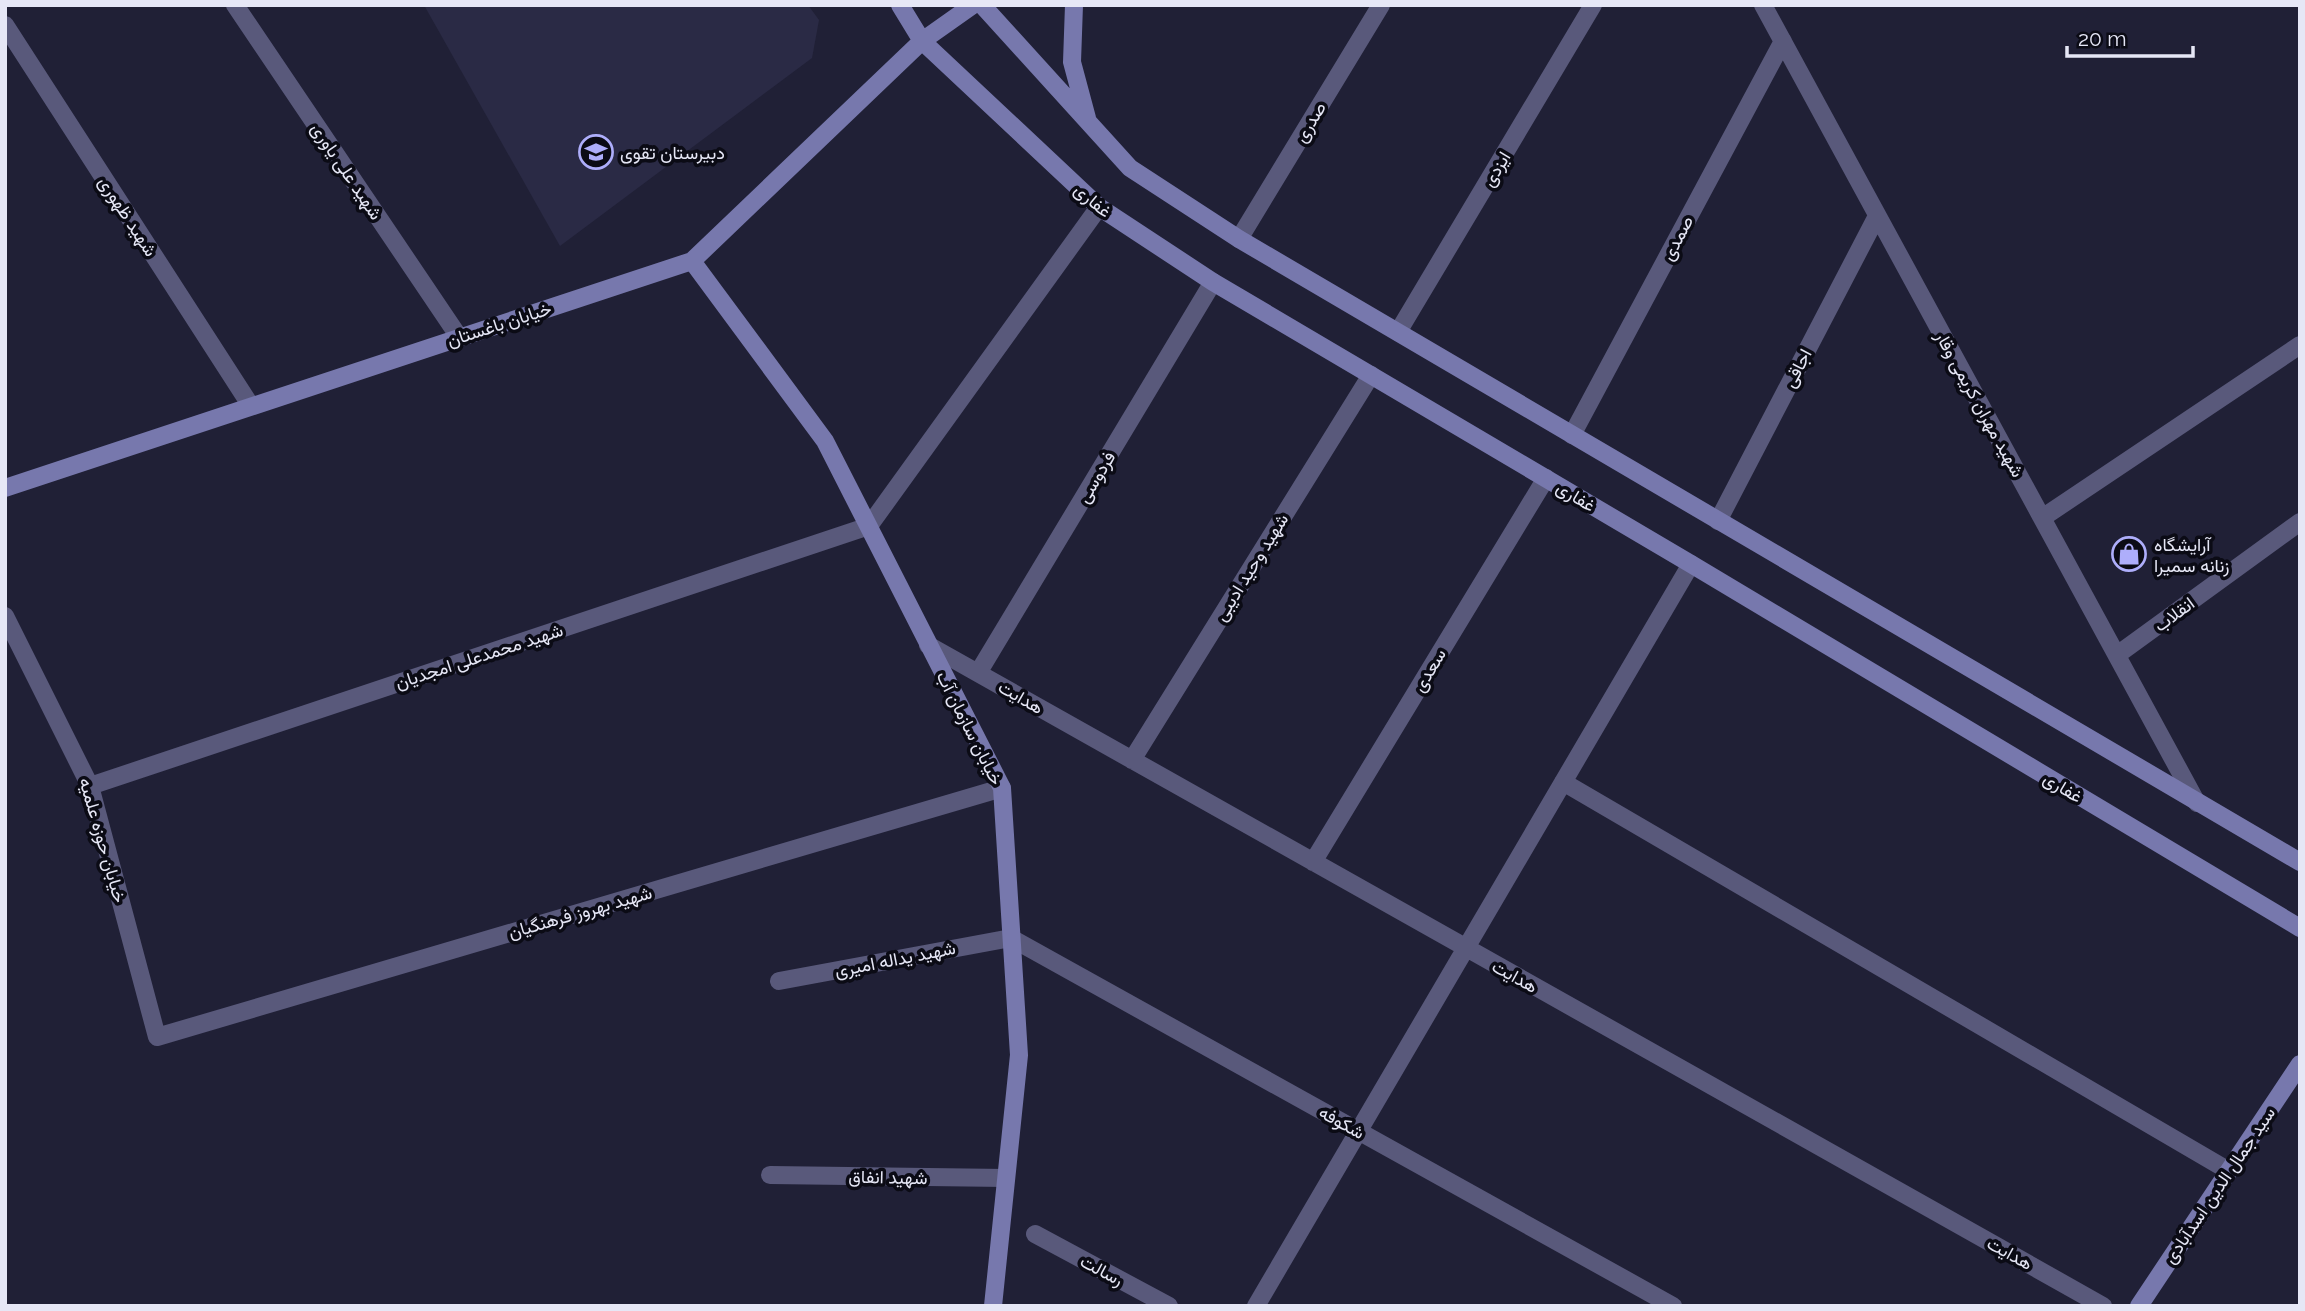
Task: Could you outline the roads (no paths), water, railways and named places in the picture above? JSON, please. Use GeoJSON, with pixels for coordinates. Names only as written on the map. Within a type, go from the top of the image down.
{"type":"FeatureCollection","features":[{"type":"Feature","properties":{"kind":"main road","name":"غفاری"},"geometry":{"type":"LineString","coordinates":[[900,5],[922,41],[1099,207],[1213,282],[2300,928]]}},
{"type":"Feature","properties":{"kind":"main road","name":"خیابان باغستان"},"geometry":{"type":"LineString","coordinates":[[5,488],[692,261],[922,41],[973,5]]}},
{"type":"Feature","properties":{"kind":"main road"},"geometry":{"type":"LineString","coordinates":[[982,5],[1130,167],[1239,239],[2300,862]]}},
{"type":"Feature","properties":{"kind":"main road"},"geometry":{"type":"LineString","coordinates":[[1074,5],[1072,62],[1088,121]]}},
{"type":"Feature","properties":{"kind":"main road","name":"خیابان سازمان آب"},"geometry":{"type":"LineString","coordinates":[[692,261],[825,441],[1002,788],[1019,1055],[993,1306]]}},
{"type":"Feature","properties":{"kind":"main road","name":"سید جمال الدین اسدآبادی"},"geometry":{"type":"LineString","coordinates":[[2139,1306],[2300,1064]]}},
{"type":"Feature","properties":{"kind":"street","name":"شهید علی یاوری"},"geometry":{"type":"LineString","coordinates":[[235,5],[459,337]]}},
{"type":"Feature","properties":{"kind":"street","name":"صدری"},"geometry":{"type":"LineString","coordinates":[[1239,239],[1381,5]]}},
{"type":"Feature","properties":{"kind":"street","name":"ایزدی"},"geometry":{"type":"LineString","coordinates":[[1398,332],[1593,5]]}},
{"type":"Feature","properties":{"kind":"street","name":"شهید مهران کریمی وقار"},"geometry":{"type":"LineString","coordinates":[[1763,5],[2197,803]]}},
{"type":"Feature","properties":{"kind":"street","name":"شهید ظهوری"},"geometry":{"type":"LineString","coordinates":[[5,25],[251,406]]}},
{"type":"Feature","properties":{"kind":"street","name":"صمدی"},"geometry":{"type":"LineString","coordinates":[[1572,435],[1783,41]]}},
{"type":"Feature","properties":{"kind":"street"},"geometry":{"type":"LineString","coordinates":[[869,526],[1099,207]]}},
{"type":"Feature","properties":{"kind":"street","name":"اجاقی"},"geometry":{"type":"LineString","coordinates":[[1718,521],[1877,216]]}},
{"type":"Feature","properties":{"kind":"street","name":"فردوسی"},"geometry":{"type":"LineString","coordinates":[[978,673],[1213,282]]}},
{"type":"Feature","properties":{"kind":"street"},"geometry":{"type":"LineString","coordinates":[[2042,518],[2300,345]]}},
{"type":"Feature","properties":{"kind":"street","name":"شهید وحید ادیبی"},"geometry":{"type":"LineString","coordinates":[[1132,760],[1371,375]]}},
{"type":"Feature","properties":{"kind":"street","name":"سعدی"},"geometry":{"type":"LineString","coordinates":[[1312,862],[1546,478]]}},
{"type":"Feature","properties":{"kind":"street","name":"انقلاب"},"geometry":{"type":"LineString","coordinates":[[2117,655],[2300,522]]}},
{"type":"Feature","properties":{"kind":"street","name":"شهید محمدعلی امجدیان"},"geometry":{"type":"LineString","coordinates":[[90,786],[869,526]]}},
{"type":"Feature","properties":{"kind":"street"},"geometry":{"type":"LineString","coordinates":[[1256,1306],[1691,564]]}},
{"type":"Feature","properties":{"kind":"street","name":"خیابان حوزه علمیه"},"geometry":{"type":"LineString","coordinates":[[5,616],[90,786],[158,1037]]}},
{"type":"Feature","properties":{"kind":"street","name":"هدایت"},"geometry":{"type":"LineString","coordinates":[[928,645],[2103,1306]]}},
{"type":"Feature","properties":{"kind":"street"},"geometry":{"type":"LineString","coordinates":[[1563,782],[2229,1171]]}},
{"type":"Feature","properties":{"kind":"street","name":"شهید بهروز فرهنگیان"},"geometry":{"type":"LineString","coordinates":[[158,1037],[1002,788]]}},
{"type":"Feature","properties":{"kind":"street","name":"شهید یداله امیری"},"geometry":{"type":"LineString","coordinates":[[779,981],[1011,938]]}},
{"type":"Feature","properties":{"kind":"street","name":"شکوفه"},"geometry":{"type":"LineString","coordinates":[[1011,938],[1673,1306]]}},
{"type":"Feature","properties":{"kind":"street","name":"شهید انفاق"},"geometry":{"type":"LineString","coordinates":[[770,1175],[1006,1178]]}},
{"type":"Feature","properties":{"kind":"street","name":"رسالت"},"geometry":{"type":"LineString","coordinates":[[1035,1234],[1169,1306]]}},
{"type":"Feature","properties":{"kind":"place","name":"دبیرستان تقوی"},"geometry":{"type":"Point","coordinates":[596,152]}},
{"type":"Feature","properties":{"kind":"place","name":"آرایشگاه زنانه سمیرا"},"geometry":{"type":"Point","coordinates":[2129,554]}}]}
